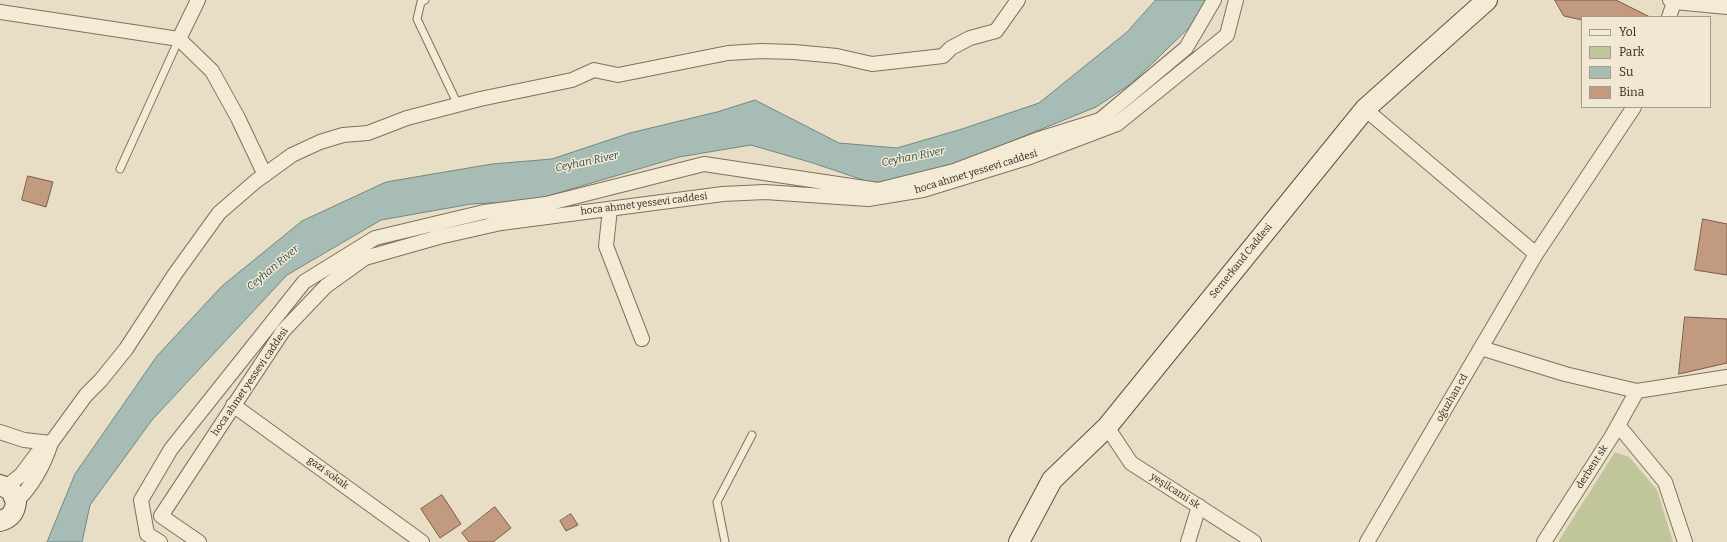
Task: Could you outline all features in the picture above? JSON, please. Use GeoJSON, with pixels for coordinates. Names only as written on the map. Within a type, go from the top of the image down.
{"type":"FeatureCollection","features":[{"type":"Feature","properties":{"kind":"street"},"geometry":{"type":"LineString","coordinates":[[179,39],[198,0]]}},
{"type":"Feature","properties":{"kind":"street"},"geometry":{"type":"LineString","coordinates":[[5,508],[24,495],[45,462],[51,443],[86,395],[101,380],[126,349],[175,274],[219,214],[292,155],[320,142],[343,135],[368,133],[407,118],[458,105],[572,80],[594,70],[618,74],[728,53],[794,52],[837,56],[872,64],[943,56],[951,48],[970,38],[996,31],[1018,0]]}},
{"type":"Feature","properties":{"kind":"street"},"geometry":{"type":"LineString","coordinates":[[160,542],[147,534],[141,500],[171,449],[304,282],[375,238],[484,212],[546,204],[704,164],[878,190],[954,171],[1036,140],[1100,120],[1186,48],[1214,0]]}},
{"type":"Feature","properties":{"kind":"street","name":"hoca ahmet yessevi caddesi"},"geometry":{"type":"LineString","coordinates":[[199,542],[161,516],[283,331],[326,286],[365,258],[439,237],[501,223],[723,194],[765,192],[868,199],[923,190],[1030,157],[1117,124],[1227,36],[1236,0]]}},
{"type":"Feature","properties":{"kind":"street","name":"Semerkand Caddesi"},"geometry":{"type":"LineString","coordinates":[[1019,542],[1052,480],[1107,427],[1365,109],[1487,0]]}},
{"type":"Feature","properties":{"kind":"street"},"geometry":{"type":"LineString","coordinates":[[1669,16],[1673,1],[1727,8]]}},
{"type":"Feature","properties":{"kind":"street"},"geometry":{"type":"LineString","coordinates":[[0,12],[179,39],[212,71],[238,118],[266,175]]}},
{"type":"Feature","properties":{"kind":"street","name":"oğuzhan cd"},"geometry":{"type":"LineString","coordinates":[[1367,542],[1536,254],[1633,108]]}},
{"type":"Feature","properties":{"kind":"street"},"geometry":{"type":"LineString","coordinates":[[1365,109],[1536,254]]}},
{"type":"Feature","properties":{"kind":"street"},"geometry":{"type":"LineString","coordinates":[[610,209],[606,246],[642,339]]}},
{"type":"Feature","properties":{"kind":"street"},"geometry":{"type":"LineString","coordinates":[[1481,348],[1564,374],[1637,391],[1727,377]]}},
{"type":"Feature","properties":{"kind":"street","name":"derbent sk"},"geometry":{"type":"LineString","coordinates":[[1544,542],[1618,425],[1637,391]]}},
{"type":"Feature","properties":{"kind":"street","name":"gazi sokak"},"geometry":{"type":"LineString","coordinates":[[233,405],[422,542]]}},
{"type":"Feature","properties":{"kind":"street"},"geometry":{"type":"LineString","coordinates":[[1618,425],[1665,482],[1685,542]]}},
{"type":"Feature","properties":{"kind":"street","name":"yeşilcami sk"},"geometry":{"type":"LineString","coordinates":[[1107,427],[1131,463],[1254,542]]}},
{"type":"Feature","properties":{"kind":"street"},"geometry":{"type":"LineString","coordinates":[[0,432],[24,440],[51,443]]}},
{"type":"Feature","properties":{"kind":"street"},"geometry":{"type":"LineString","coordinates":[[1188,542],[1199,506]]}},
{"type":"Feature","properties":{"kind":"lane"},"geometry":{"type":"LineString","coordinates":[[425,0],[420,2],[417,19],[458,105]]}},
{"type":"Feature","properties":{"kind":"lane"},"geometry":{"type":"LineString","coordinates":[[120,169],[179,39]]}},
{"type":"Feature","properties":{"kind":"lane"},"geometry":{"type":"LineString","coordinates":[[725,542],[717,502],[752,435]]}},
{"type":"Feature","properties":{"kind":"green space"},"geometry":{"type":"Polygon","coordinates":[[[1615,452],[1629,457],[1657,490],[1673,542],[1558,542],[1615,452]]]}},
{"type":"Feature","properties":{"kind":"water","name":"Ceyhan River"},"geometry":{"type":"Polygon","coordinates":[[[1156,0],[1207,0],[1201,16],[1132,83],[1096,107],[943,169],[875,184],[813,163],[751,145],[679,157],[531,201],[471,204],[381,220],[287,275],[152,420],[90,505],[82,542],[47,542],[75,474],[157,356],[222,286],[302,221],[386,182],[492,164],[552,159],[630,133],[717,112],[755,100],[839,143],[897,148],[962,129],[1039,103],[1127,32],[1156,0]]]}},
{"type":"Feature","properties":{"kind":"building"},"geometry":{"type":"Polygon","coordinates":[[[1555,0],[1616,0],[1648,16],[1581,16],[1581,20],[1564,16],[1555,0]]]}},
{"type":"Feature","properties":{"kind":"building"},"geometry":{"type":"Polygon","coordinates":[[[28,176],[53,182],[46,207],[22,200],[28,176]]]}},
{"type":"Feature","properties":{"kind":"building"},"geometry":{"type":"Polygon","coordinates":[[[1703,219],[1727,224],[1727,275],[1695,270],[1703,219]]]}},
{"type":"Feature","properties":{"kind":"building"},"geometry":{"type":"Polygon","coordinates":[[[1685,317],[1727,319],[1727,363],[1679,374],[1685,317]]]}},
{"type":"Feature","properties":{"kind":"building"},"geometry":{"type":"Polygon","coordinates":[[[442,495],[461,524],[440,538],[421,509],[442,495]]]}},
{"type":"Feature","properties":{"kind":"building"},"geometry":{"type":"Polygon","coordinates":[[[495,507],[511,528],[493,542],[469,542],[462,533],[495,507]]]}},
{"type":"Feature","properties":{"kind":"building"},"geometry":{"type":"Polygon","coordinates":[[[571,514],[578,525],[566,531],[560,521],[571,514]]]}}]}
